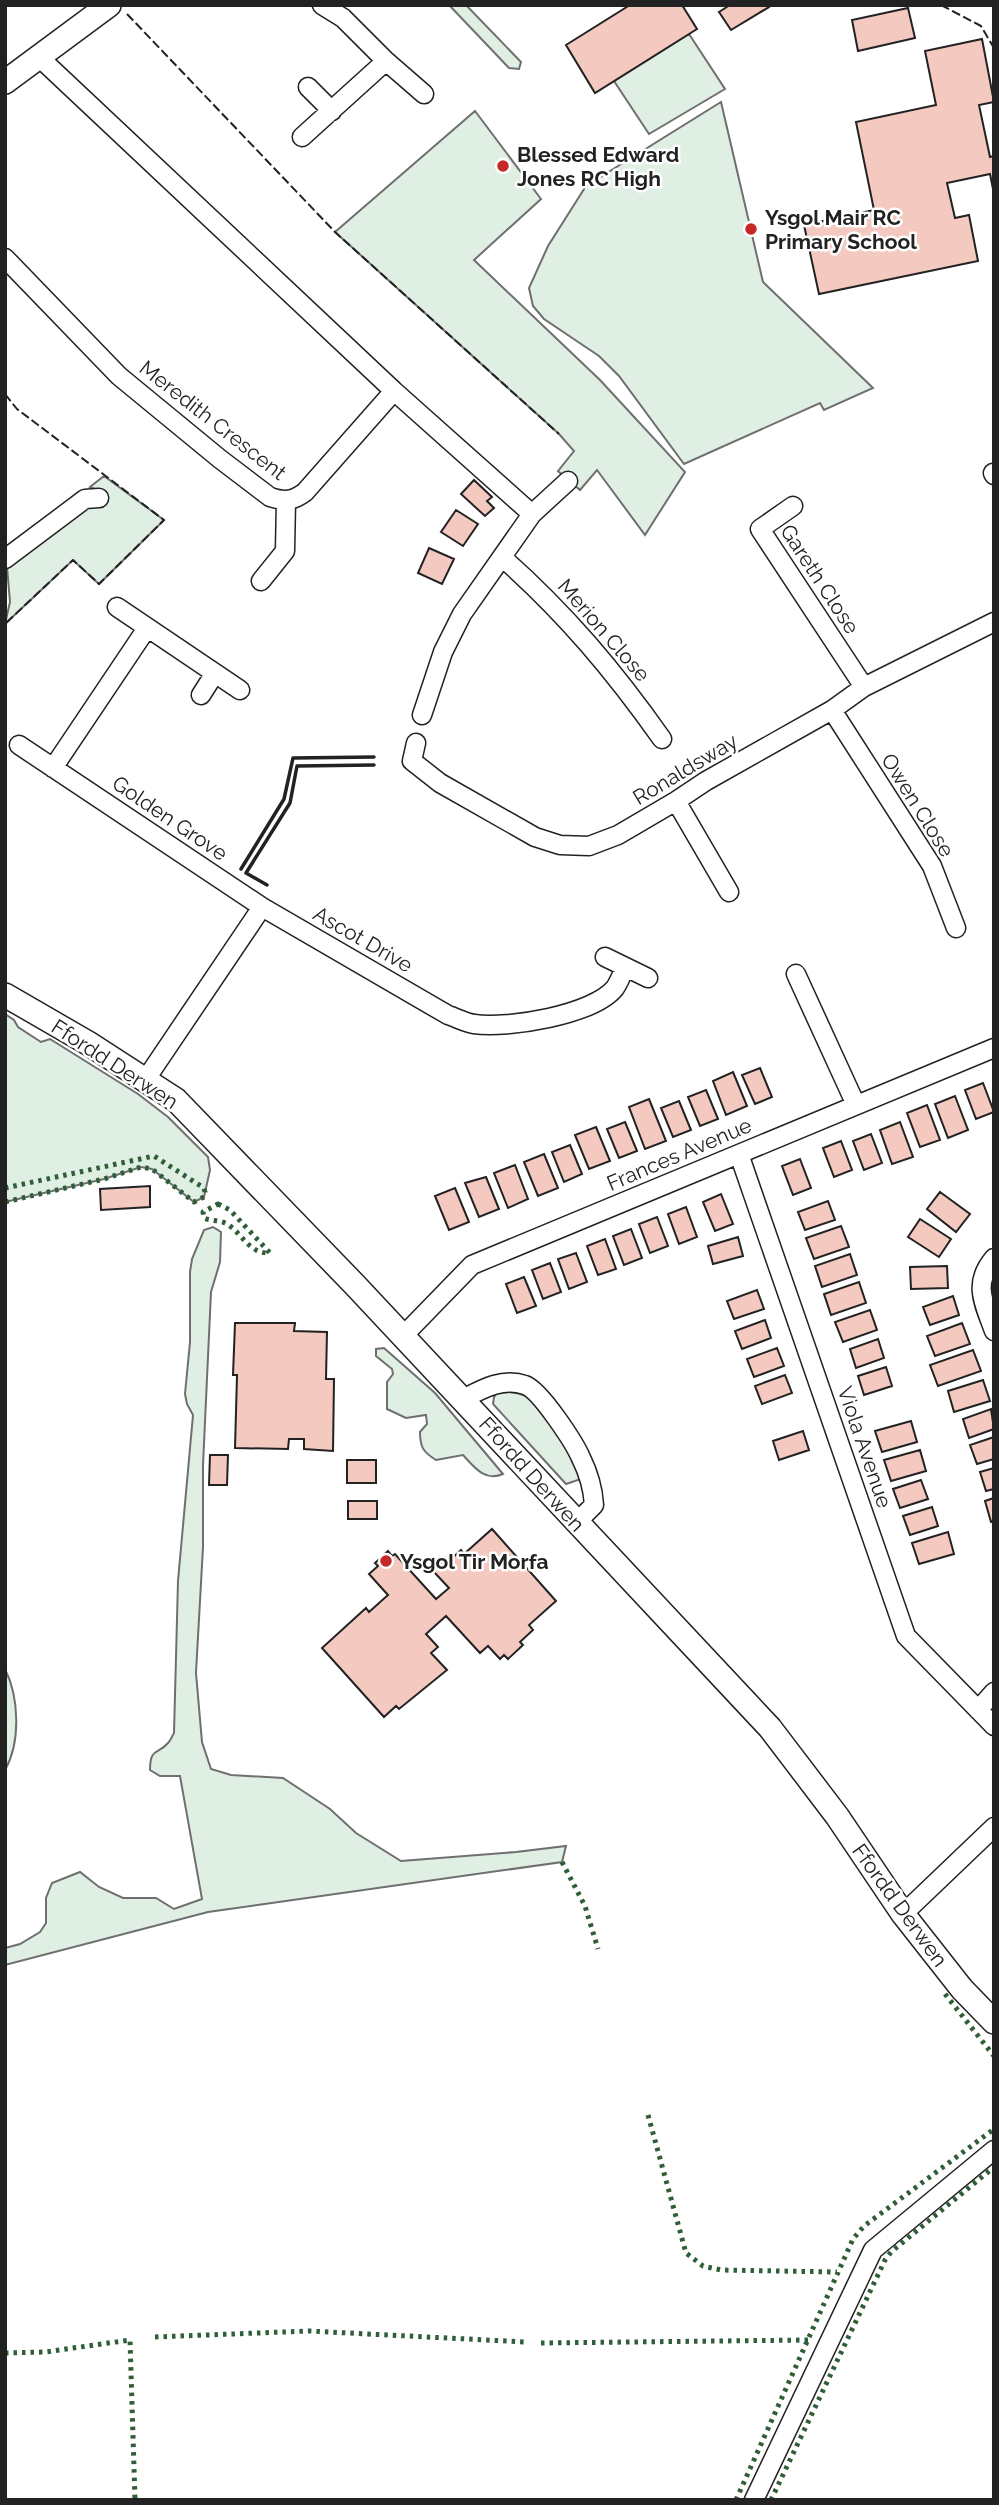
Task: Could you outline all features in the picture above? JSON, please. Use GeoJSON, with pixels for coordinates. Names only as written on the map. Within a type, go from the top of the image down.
{"type":"FeatureCollection","features":[{"type":"Feature","properties":{"kind":"street"},"geometry":{"type":"LineString","coordinates":[[5,82],[109,5]]}},
{"type":"Feature","properties":{"kind":"street"},"geometry":{"type":"LineString","coordinates":[[322,5],[343,18],[424,94]]}},
{"type":"Feature","properties":{"kind":"street"},"geometry":{"type":"LineString","coordinates":[[40,58],[394,391],[532,514]]}},
{"type":"Feature","properties":{"kind":"street"},"geometry":{"type":"LineString","coordinates":[[302,137],[386,61]]}},
{"type":"Feature","properties":{"kind":"street"},"geometry":{"type":"LineString","coordinates":[[308,87],[332,111]]}},
{"type":"Feature","properties":{"kind":"street","name":"Meredith Crescent"},"geometry":{"type":"LineString","coordinates":[[5,258],[119,376],[270,497],[286,501],[305,492],[394,391]]}},
{"type":"Feature","properties":{"kind":"street"},"geometry":{"type":"LineString","coordinates":[[422,715],[443,652],[462,614],[532,514],[568,481]]}},
{"type":"Feature","properties":{"kind":"street"},"geometry":{"type":"LineString","coordinates":[[5,559],[85,499],[99,498]]}},
{"type":"Feature","properties":{"kind":"street"},"geometry":{"type":"LineString","coordinates":[[261,581],[285,551],[286,501]]}},
{"type":"Feature","properties":{"kind":"street","name":"Gareth Close"},"geometry":{"type":"LineString","coordinates":[[793,506],[760,529],[864,687]]}},
{"type":"Feature","properties":{"kind":"street","name":"Merion Close"},"geometry":{"type":"LineString","coordinates":[[503,558],[573,626],[621,681],[662,740]]}},
{"type":"Feature","properties":{"kind":"street"},"geometry":{"type":"LineString","coordinates":[[117,607],[240,690]]}},
{"type":"Feature","properties":{"kind":"street","name":"Ronaldsway"},"geometry":{"type":"LineString","coordinates":[[416,743],[412,761],[440,783],[534,837],[560,845],[589,846],[618,835],[676,802],[706,781],[832,710],[864,687],[994,622]]}},
{"type":"Feature","properties":{"kind":"street"},"geometry":{"type":"LineString","coordinates":[[53,768],[147,628]]}},
{"type":"Feature","properties":{"kind":"street"},"geometry":{"type":"LineString","coordinates":[[201,695],[215,673]]}},
{"type":"Feature","properties":{"kind":"street","name":"Owen Close"},"geometry":{"type":"LineString","coordinates":[[832,710],[932,866],[956,928]]}},
{"type":"Feature","properties":{"kind":"street","name":"Golden Grove"},"geometry":{"type":"LineString","coordinates":[[19,745],[262,907]]}},
{"type":"Feature","properties":{"kind":"street"},"geometry":{"type":"LineString","coordinates":[[676,802],[729,892]]}},
{"type":"Feature","properties":{"kind":"street"},"geometry":{"type":"LineString","coordinates":[[146,1079],[262,907]]}},
{"type":"Feature","properties":{"kind":"street","name":"Ascot Drive"},"geometry":{"type":"LineString","coordinates":[[262,907],[448,1015],[473,1024],[506,1025],[571,1013],[598,1002],[615,988],[625,968]]}},
{"type":"Feature","properties":{"kind":"street"},"geometry":{"type":"LineString","coordinates":[[605,957],[649,978]]}},
{"type":"Feature","properties":{"kind":"street"},"geometry":{"type":"LineString","coordinates":[[796,974],[856,1105]]}},
{"type":"Feature","properties":{"kind":"street","name":"Ffordd Derwen"},"geometry":{"type":"LineString","coordinates":[[5,995],[146,1079],[176,1100],[200,1123],[404,1335],[770,1728],[837,1816],[903,1914],[962,1989],[994,2022]]}},
{"type":"Feature","properties":{"kind":"street","name":"Frances Avenue"},"geometry":{"type":"LineString","coordinates":[[404,1335],[472,1265],[994,1048]]}},
{"type":"Feature","properties":{"kind":"street","name":"Viola Avenue"},"geometry":{"type":"LineString","coordinates":[[739,1154],[906,1636],[994,1726]]}},
{"type":"Feature","properties":{"kind":"street"},"geometry":{"type":"LineString","coordinates":[[994,1258],[983,1271],[982,1297],[994,1331]]}},
{"type":"Feature","properties":{"kind":"street"},"geometry":{"type":"LineString","coordinates":[[463,1399],[498,1383],[527,1385],[539,1394],[581,1457],[593,1490],[594,1505],[576,1522]]}},
{"type":"Feature","properties":{"kind":"street"},"geometry":{"type":"LineString","coordinates":[[978,1710],[994,1692]]}},
{"type":"Feature","properties":{"kind":"street"},"geometry":{"type":"LineString","coordinates":[[903,1914],[994,1827]]}},
{"type":"Feature","properties":{"kind":"street"},"geometry":{"type":"LineString","coordinates":[[754,2500],[873,2250],[994,2150]]}},
{"type":"Feature","properties":{"kind":"green space"},"geometry":{"type":"Polygon","coordinates":[[[449,5],[466,5],[521,62],[519,69],[509,68],[449,5]]]}},
{"type":"Feature","properties":{"kind":"green space"},"geometry":{"type":"Polygon","coordinates":[[[689,34],[725,89],[649,134],[614,81],[689,34]]]}},
{"type":"Feature","properties":{"kind":"green space"},"geometry":{"type":"Polygon","coordinates":[[[721,102],[763,282],[873,388],[824,410],[820,403],[684,464],[619,376],[599,356],[544,319],[533,306],[529,288],[548,246],[586,186],[721,102]]]}},
{"type":"Feature","properties":{"kind":"green space"},"geometry":{"type":"Polygon","coordinates":[[[475,111],[541,199],[474,260],[600,380],[685,472],[645,535],[597,470],[580,490],[558,471],[574,451],[559,434],[335,232],[475,111]]]}},
{"type":"Feature","properties":{"kind":"green space"},"geometry":{"type":"Polygon","coordinates":[[[104,476],[164,520],[99,584],[73,560],[5,624],[10,602],[7,567],[104,493],[90,487],[104,476]]]}},
{"type":"Feature","properties":{"kind":"green space"},"geometry":{"type":"Polygon","coordinates":[[[5,1014],[14,1020],[18,1027],[41,1042],[50,1039],[138,1094],[168,1117],[208,1157],[210,1170],[204,1197],[194,1202],[152,1169],[141,1167],[104,1179],[5,1202],[5,1014]]]}},
{"type":"Feature","properties":{"kind":"green space"},"geometry":{"type":"Polygon","coordinates":[[[213,1227],[221,1232],[220,1262],[211,1292],[196,1673],[202,1742],[211,1769],[231,1775],[283,1778],[330,1809],[356,1833],[401,1861],[566,1846],[562,1862],[208,1912],[5,1965],[5,1948],[20,1944],[40,1932],[46,1923],[46,1898],[52,1883],[80,1872],[99,1887],[123,1898],[156,1898],[174,1909],[202,1899],[180,1776],[160,1776],[150,1770],[150,1763],[153,1755],[168,1743],[174,1733],[178,1581],[193,1415],[185,1394],[190,1342],[190,1272],[192,1259],[204,1230],[213,1227]]]}},
{"type":"Feature","properties":{"kind":"green space"},"geometry":{"type":"Polygon","coordinates":[[[384,1348],[435,1393],[503,1474],[485,1475],[463,1455],[436,1460],[425,1452],[420,1432],[427,1424],[426,1415],[406,1418],[387,1409],[387,1382],[393,1374],[392,1369],[376,1356],[376,1349],[384,1348]]]}},
{"type":"Feature","properties":{"kind":"green space"},"geometry":{"type":"Polygon","coordinates":[[[509,1392],[529,1397],[542,1408],[561,1438],[581,1479],[566,1484],[493,1404],[497,1393],[509,1392]]]}},
{"type":"Feature","properties":{"kind":"green space"},"geometry":{"type":"Polygon","coordinates":[[[5,1669],[13,1693],[16,1733],[5,1770],[5,1669]]]}},
{"type":"Feature","properties":{"kind":"building"},"geometry":{"type":"Polygon","coordinates":[[[630,5],[682,5],[697,29],[595,93],[566,45],[630,5]]]}},
{"type":"Feature","properties":{"kind":"building"},"geometry":{"type":"Polygon","coordinates":[[[730,5],[769,7],[731,30],[719,12],[730,5]]]}},
{"type":"Feature","properties":{"kind":"building"},"geometry":{"type":"Polygon","coordinates":[[[908,8],[915,38],[858,51],[852,20],[908,8]]]}},
{"type":"Feature","properties":{"kind":"building"},"geometry":{"type":"Polygon","coordinates":[[[982,39],[994,102],[979,105],[990,157],[994,156],[994,194],[990,174],[947,183],[955,218],[969,215],[978,261],[819,294],[804,225],[874,210],[856,122],[936,105],[925,51],[982,39]]]}},
{"type":"Feature","properties":{"kind":"building"},"geometry":{"type":"Polygon","coordinates":[[[474,480],[492,497],[487,501],[494,508],[485,516],[461,494],[474,480]]]}},
{"type":"Feature","properties":{"kind":"building"},"geometry":{"type":"Polygon","coordinates":[[[456,510],[478,524],[463,546],[441,532],[456,510]]]}},
{"type":"Feature","properties":{"kind":"building"},"geometry":{"type":"Polygon","coordinates":[[[429,548],[454,559],[442,584],[418,573],[429,548]]]}},
{"type":"Feature","properties":{"kind":"building"},"geometry":{"type":"Polygon","coordinates":[[[760,1068],[772,1097],[755,1104],[742,1075],[760,1068]]]}},
{"type":"Feature","properties":{"kind":"building"},"geometry":{"type":"Polygon","coordinates":[[[733,1072],[747,1106],[726,1115],[713,1081],[733,1072]]]}},
{"type":"Feature","properties":{"kind":"building"},"geometry":{"type":"Polygon","coordinates":[[[983,1083],[994,1112],[976,1119],[965,1090],[983,1083]]]}},
{"type":"Feature","properties":{"kind":"building"},"geometry":{"type":"Polygon","coordinates":[[[706,1090],[718,1119],[700,1126],[688,1097],[706,1090]]]}},
{"type":"Feature","properties":{"kind":"building"},"geometry":{"type":"Polygon","coordinates":[[[955,1096],[968,1130],[948,1138],[935,1104],[955,1096]]]}},
{"type":"Feature","properties":{"kind":"building"},"geometry":{"type":"Polygon","coordinates":[[[649,1099],[666,1141],[645,1149],[629,1107],[649,1099]]]}},
{"type":"Feature","properties":{"kind":"building"},"geometry":{"type":"Polygon","coordinates":[[[679,1101],[691,1130],[673,1137],[661,1108],[679,1101]]]}},
{"type":"Feature","properties":{"kind":"building"},"geometry":{"type":"Polygon","coordinates":[[[927,1105],[940,1140],[920,1147],[907,1113],[927,1105]]]}},
{"type":"Feature","properties":{"kind":"building"},"geometry":{"type":"Polygon","coordinates":[[[625,1122],[637,1151],[619,1158],[607,1129],[625,1122]]]}},
{"type":"Feature","properties":{"kind":"building"},"geometry":{"type":"Polygon","coordinates":[[[900,1122],[913,1157],[892,1164],[880,1130],[900,1122]]]}},
{"type":"Feature","properties":{"kind":"building"},"geometry":{"type":"Polygon","coordinates":[[[596,1127],[610,1161],[589,1169],[575,1135],[596,1127]]]}},
{"type":"Feature","properties":{"kind":"building"},"geometry":{"type":"Polygon","coordinates":[[[871,1134],[882,1163],[864,1170],[853,1141],[871,1134]]]}},
{"type":"Feature","properties":{"kind":"building"},"geometry":{"type":"Polygon","coordinates":[[[841,1141],[852,1170],[834,1177],[823,1148],[841,1141]]]}},
{"type":"Feature","properties":{"kind":"building"},"geometry":{"type":"Polygon","coordinates":[[[570,1145],[582,1174],[564,1182],[552,1152],[570,1145]]]}},
{"type":"Feature","properties":{"kind":"building"},"geometry":{"type":"Polygon","coordinates":[[[544,1154],[558,1188],[538,1196],[524,1162],[544,1154]]]}},
{"type":"Feature","properties":{"kind":"building"},"geometry":{"type":"Polygon","coordinates":[[[800,1159],[811,1188],[793,1195],[782,1166],[800,1159]]]}},
{"type":"Feature","properties":{"kind":"building"},"geometry":{"type":"Polygon","coordinates":[[[515,1165],[528,1199],[508,1208],[494,1173],[515,1165]]]}},
{"type":"Feature","properties":{"kind":"building"},"geometry":{"type":"Polygon","coordinates":[[[486,1177],[499,1209],[479,1217],[465,1183],[486,1177]]]}},
{"type":"Feature","properties":{"kind":"building"},"geometry":{"type":"Polygon","coordinates":[[[150,1186],[150,1207],[101,1210],[100,1189],[150,1186]]]}},
{"type":"Feature","properties":{"kind":"building"},"geometry":{"type":"Polygon","coordinates":[[[455,1188],[469,1222],[449,1230],[435,1196],[455,1188]]]}},
{"type":"Feature","properties":{"kind":"building"},"geometry":{"type":"Polygon","coordinates":[[[940,1192],[970,1214],[956,1232],[927,1209],[940,1192]]]}},
{"type":"Feature","properties":{"kind":"building"},"geometry":{"type":"Polygon","coordinates":[[[721,1194],[733,1224],[715,1231],[703,1202],[721,1194]]]}},
{"type":"Feature","properties":{"kind":"building"},"geometry":{"type":"Polygon","coordinates":[[[828,1201],[835,1220],[805,1230],[798,1212],[828,1201]]]}},
{"type":"Feature","properties":{"kind":"building"},"geometry":{"type":"Polygon","coordinates":[[[686,1207],[697,1237],[679,1244],[668,1214],[686,1207]]]}},
{"type":"Feature","properties":{"kind":"building"},"geometry":{"type":"Polygon","coordinates":[[[657,1217],[668,1246],[650,1253],[639,1224],[657,1217]]]}},
{"type":"Feature","properties":{"kind":"building"},"geometry":{"type":"Polygon","coordinates":[[[920,1219],[951,1239],[939,1257],[908,1237],[920,1219]]]}},
{"type":"Feature","properties":{"kind":"building"},"geometry":{"type":"Polygon","coordinates":[[[841,1226],[849,1247],[814,1259],[806,1238],[841,1226]]]}},
{"type":"Feature","properties":{"kind":"building"},"geometry":{"type":"Polygon","coordinates":[[[631,1229],[642,1258],[624,1265],[613,1236],[631,1229]]]}},
{"type":"Feature","properties":{"kind":"building"},"geometry":{"type":"Polygon","coordinates":[[[738,1237],[743,1256],[713,1264],[708,1246],[738,1237]]]}},
{"type":"Feature","properties":{"kind":"building"},"geometry":{"type":"Polygon","coordinates":[[[605,1239],[616,1269],[598,1275],[587,1246],[605,1239]]]}},
{"type":"Feature","properties":{"kind":"building"},"geometry":{"type":"Polygon","coordinates":[[[576,1253],[587,1282],[569,1289],[558,1259],[576,1253]]]}},
{"type":"Feature","properties":{"kind":"building"},"geometry":{"type":"Polygon","coordinates":[[[850,1254],[857,1275],[822,1287],[815,1266],[850,1254]]]}},
{"type":"Feature","properties":{"kind":"building"},"geometry":{"type":"Polygon","coordinates":[[[550,1263],[561,1292],[543,1299],[532,1270],[550,1263]]]}},
{"type":"Feature","properties":{"kind":"building"},"geometry":{"type":"Polygon","coordinates":[[[947,1266],[948,1288],[911,1289],[910,1267],[947,1266]]]}},
{"type":"Feature","properties":{"kind":"building"},"geometry":{"type":"Polygon","coordinates":[[[524,1277],[536,1306],[517,1313],[506,1284],[524,1277]]]}},
{"type":"Feature","properties":{"kind":"building"},"geometry":{"type":"Polygon","coordinates":[[[859,1282],[866,1303],[831,1315],[824,1294],[859,1282]]]}},
{"type":"Feature","properties":{"kind":"building"},"geometry":{"type":"Polygon","coordinates":[[[757,1290],[764,1309],[734,1319],[727,1301],[757,1290]]]}},
{"type":"Feature","properties":{"kind":"building"},"geometry":{"type":"Polygon","coordinates":[[[953,1296],[959,1315],[930,1325],[923,1307],[953,1296]]]}},
{"type":"Feature","properties":{"kind":"building"},"geometry":{"type":"Polygon","coordinates":[[[870,1310],[877,1330],[843,1342],[835,1322],[870,1310]]]}},
{"type":"Feature","properties":{"kind":"building"},"geometry":{"type":"Polygon","coordinates":[[[765,1320],[771,1338],[742,1349],[735,1331],[765,1320]]]}},
{"type":"Feature","properties":{"kind":"building"},"geometry":{"type":"Polygon","coordinates":[[[235,1323],[295,1323],[294,1331],[327,1332],[326,1379],[334,1379],[333,1451],[304,1449],[304,1439],[289,1439],[288,1449],[235,1448],[235,1323]]]}},
{"type":"Feature","properties":{"kind":"building"},"geometry":{"type":"Polygon","coordinates":[[[962,1323],[970,1344],[935,1356],[927,1336],[962,1323]]]}},
{"type":"Feature","properties":{"kind":"building"},"geometry":{"type":"Polygon","coordinates":[[[878,1339],[884,1358],[856,1368],[850,1349],[878,1339]]]}},
{"type":"Feature","properties":{"kind":"building"},"geometry":{"type":"Polygon","coordinates":[[[777,1348],[784,1366],[754,1377],[747,1359],[777,1348]]]}},
{"type":"Feature","properties":{"kind":"building"},"geometry":{"type":"Polygon","coordinates":[[[973,1350],[981,1371],[938,1386],[930,1365],[973,1350]]]}},
{"type":"Feature","properties":{"kind":"building"},"geometry":{"type":"Polygon","coordinates":[[[886,1367],[892,1386],[864,1395],[858,1376],[886,1367]]]}},
{"type":"Feature","properties":{"kind":"building"},"geometry":{"type":"Polygon","coordinates":[[[785,1375],[792,1393],[762,1404],[755,1386],[785,1375]]]}},
{"type":"Feature","properties":{"kind":"building"},"geometry":{"type":"Polygon","coordinates":[[[983,1380],[990,1401],[954,1412],[948,1391],[983,1380]]]}},
{"type":"Feature","properties":{"kind":"building"},"geometry":{"type":"Polygon","coordinates":[[[991,1409],[994,1429],[969,1438],[963,1419],[991,1409]]]}},
{"type":"Feature","properties":{"kind":"building"},"geometry":{"type":"Polygon","coordinates":[[[911,1421],[917,1442],[882,1452],[875,1431],[911,1421]]]}},
{"type":"Feature","properties":{"kind":"building"},"geometry":{"type":"Polygon","coordinates":[[[803,1431],[809,1450],[779,1460],[773,1441],[803,1431]]]}},
{"type":"Feature","properties":{"kind":"building"},"geometry":{"type":"Polygon","coordinates":[[[994,1437],[994,1459],[977,1464],[970,1445],[994,1437]]]}},
{"type":"Feature","properties":{"kind":"building"},"geometry":{"type":"Polygon","coordinates":[[[920,1450],[926,1471],[891,1481],[884,1460],[920,1450]]]}},
{"type":"Feature","properties":{"kind":"building"},"geometry":{"type":"Polygon","coordinates":[[[210,1455],[228,1455],[227,1485],[209,1485],[210,1455]]]}},
{"type":"Feature","properties":{"kind":"building"},"geometry":{"type":"Polygon","coordinates":[[[347,1460],[376,1460],[376,1483],[347,1483],[347,1460]]]}},
{"type":"Feature","properties":{"kind":"building"},"geometry":{"type":"Polygon","coordinates":[[[994,1468],[994,1489],[986,1491],[980,1472],[994,1468]]]}},
{"type":"Feature","properties":{"kind":"building"},"geometry":{"type":"Polygon","coordinates":[[[921,1480],[928,1499],[900,1508],[893,1489],[921,1480]]]}},
{"type":"Feature","properties":{"kind":"building"},"geometry":{"type":"Polygon","coordinates":[[[994,1498],[994,1521],[991,1522],[985,1501],[994,1498]]]}},
{"type":"Feature","properties":{"kind":"building"},"geometry":{"type":"Polygon","coordinates":[[[348,1501],[377,1501],[377,1519],[348,1519],[348,1501]]]}},
{"type":"Feature","properties":{"kind":"building"},"geometry":{"type":"Polygon","coordinates":[[[932,1507],[938,1526],[910,1535],[903,1516],[932,1507]]]}},
{"type":"Feature","properties":{"kind":"building"},"geometry":{"type":"Polygon","coordinates":[[[492,1529],[556,1601],[529,1625],[533,1630],[520,1642],[523,1645],[508,1659],[504,1655],[500,1659],[488,1646],[480,1653],[446,1616],[426,1634],[438,1647],[431,1653],[447,1670],[399,1709],[396,1706],[384,1717],[322,1648],[366,1608],[369,1612],[388,1595],[369,1574],[378,1566],[375,1563],[388,1551],[392,1556],[395,1554],[436,1599],[449,1588],[433,1571],[445,1559],[448,1562],[461,1550],[464,1554],[492,1529]]]}},
{"type":"Feature","properties":{"kind":"building"},"geometry":{"type":"Polygon","coordinates":[[[948,1532],[954,1554],[919,1564],[912,1543],[948,1532]]]}},
{"type":"Feature","properties":{"kind":"hedge"},"geometry":{"type":"LineString","coordinates":[[5,1188],[154,1156],[204,1188],[205,1192],[204,1197],[194,1202],[152,1169],[141,1167],[104,1179],[5,1202]]}},
{"type":"Feature","properties":{"kind":"hedge"},"geometry":{"type":"LineString","coordinates":[[218,1204],[230,1210],[270,1253],[251,1247],[227,1224],[204,1218],[203,1212],[218,1204]]}},
{"type":"Feature","properties":{"kind":"hedge"},"geometry":{"type":"LineString","coordinates":[[562,1862],[585,1906],[598,1949]]}},
{"type":"Feature","properties":{"kind":"hedge"},"geometry":{"type":"LineString","coordinates":[[945,1994],[994,2056]]}},
{"type":"Feature","properties":{"kind":"hedge"},"geometry":{"type":"LineString","coordinates":[[648,2115],[686,2253],[703,2266],[721,2270],[837,2272]]}},
{"type":"Feature","properties":{"kind":"hedge"},"geometry":{"type":"LineString","coordinates":[[736,2500],[853,2239],[864,2226],[994,2129]]}},
{"type":"Feature","properties":{"kind":"hedge"},"geometry":{"type":"LineString","coordinates":[[771,2500],[885,2260],[891,2252],[994,2167]]}},
{"type":"Feature","properties":{"kind":"hedge"},"geometry":{"type":"LineString","coordinates":[[155,2337],[309,2331],[526,2342]]}},
{"type":"Feature","properties":{"kind":"hedge"},"geometry":{"type":"LineString","coordinates":[[5,2353],[45,2352],[130,2340],[135,2500]]}},
{"type":"Feature","properties":{"kind":"hedge"},"geometry":{"type":"LineString","coordinates":[[541,2343],[808,2340]]}},
{"type":"Feature","properties":{"kind":"fence"},"geometry":{"type":"LineString","coordinates":[[941,5],[981,26],[994,48]]}},
{"type":"Feature","properties":{"kind":"fence"},"geometry":{"type":"LineString","coordinates":[[127,14],[335,232],[559,434]]}},
{"type":"Feature","properties":{"kind":"fence"},"geometry":{"type":"LineString","coordinates":[[5,394],[17,409],[164,520],[99,584],[73,560],[5,624]]}},
{"type":"Feature","properties":{"kind":"wall"},"geometry":{"type":"LineString","coordinates":[[241,869],[284,799],[293,758],[374,757]]}},
{"type":"Feature","properties":{"kind":"wall"},"geometry":{"type":"LineString","coordinates":[[267,885],[246,873],[290,803],[297,766],[374,765]]}},
{"type":"Feature","properties":{"kind":"place","name":"Blessed Edward Jones RC High"},"geometry":{"type":"Point","coordinates":[503,166]}},
{"type":"Feature","properties":{"kind":"place","name":"Ysgol Mair RC Primary School"},"geometry":{"type":"Point","coordinates":[751,229]}},
{"type":"Feature","properties":{"kind":"place","name":"Ysgol Tir Morfa"},"geometry":{"type":"Point","coordinates":[386,1561]}}]}
